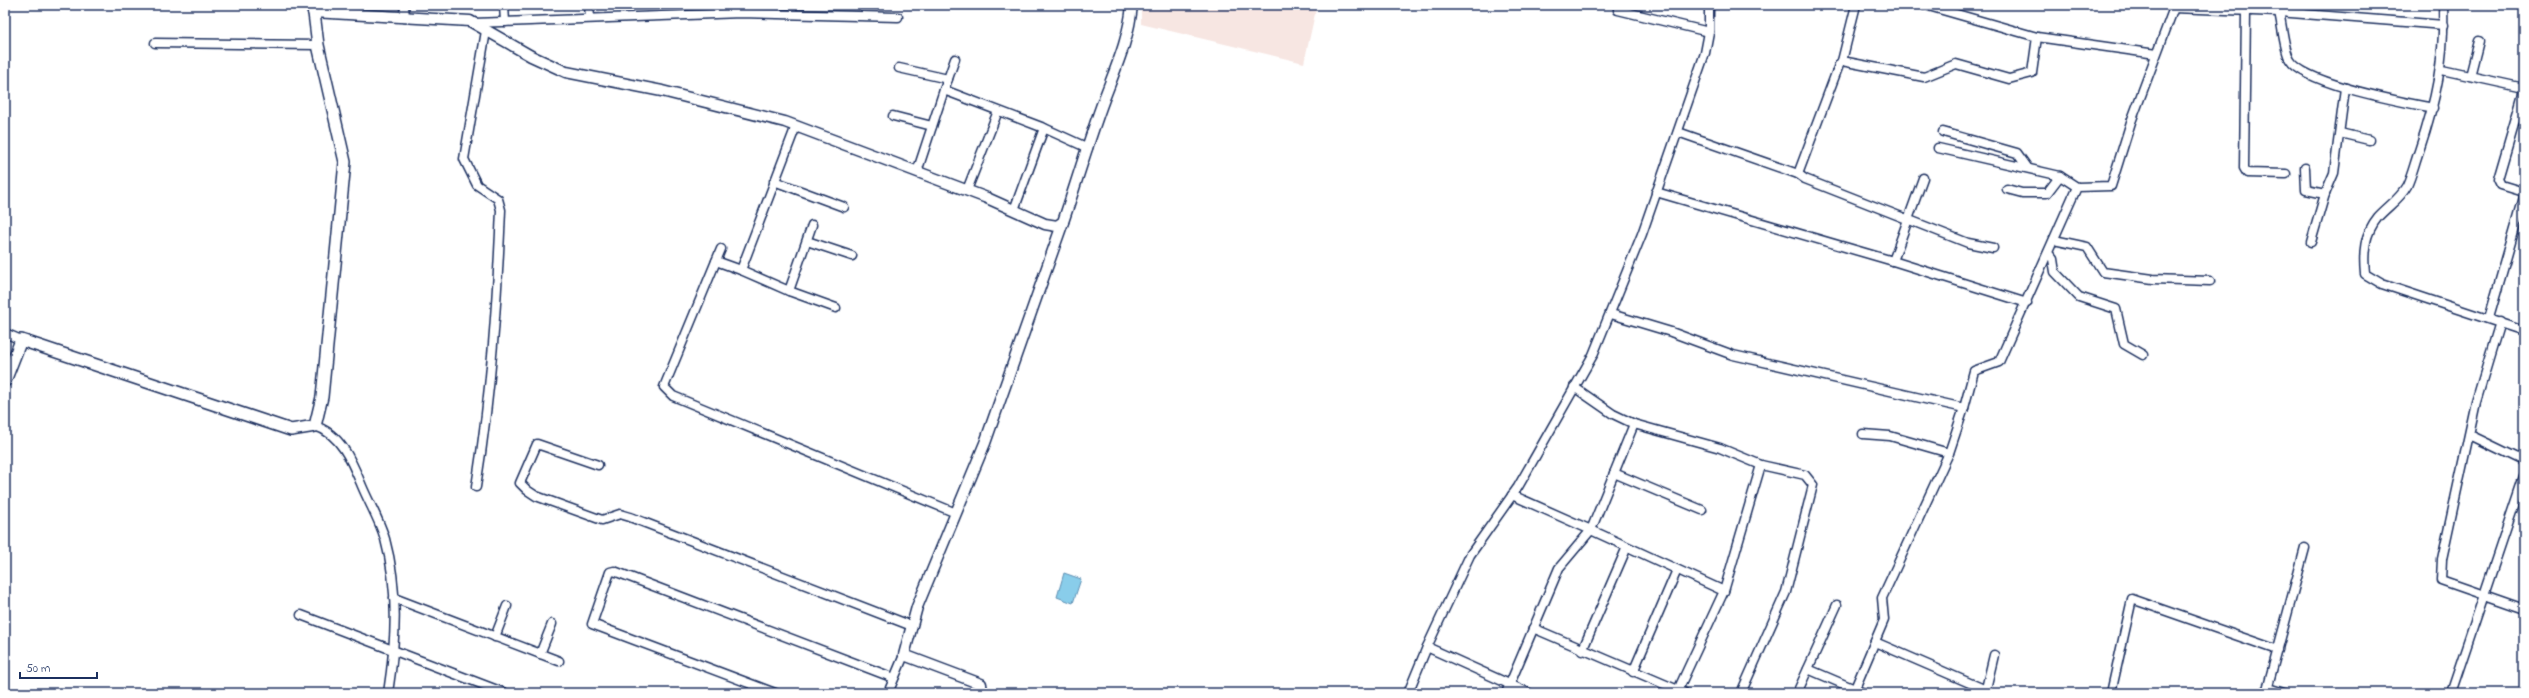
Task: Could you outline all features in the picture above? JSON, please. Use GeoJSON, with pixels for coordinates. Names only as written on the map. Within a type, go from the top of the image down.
{"type":"FeatureCollection","features":[{"type":"Feature","properties":{"kind":"main road"},"geometry":{"type":"LineString","coordinates":[[5,381],[21,340],[291,430],[315,426],[322,397],[345,162],[311,8]]}},
{"type":"Feature","properties":{"kind":"street"},"geometry":{"type":"LineString","coordinates":[[404,5],[405,18]]}},
{"type":"Feature","properties":{"kind":"street"},"geometry":{"type":"LineString","coordinates":[[504,5],[505,22]]}},
{"type":"Feature","properties":{"kind":"street"},"geometry":{"type":"LineString","coordinates":[[589,5],[590,18]]}},
{"type":"Feature","properties":{"kind":"street"},"geometry":{"type":"LineString","coordinates":[[888,693],[904,655],[917,607],[985,443],[1124,49],[1132,5]]}},
{"type":"Feature","properties":{"kind":"street"},"geometry":{"type":"LineString","coordinates":[[1618,5],[1618,10],[1709,32]]}},
{"type":"Feature","properties":{"kind":"street"},"geometry":{"type":"LineString","coordinates":[[1408,693],[1427,647],[1470,555],[1512,495],[1593,355],[1611,314],[1678,132],[1705,53],[1709,32],[1709,5]]}},
{"type":"Feature","properties":{"kind":"street"},"geometry":{"type":"LineString","coordinates":[[1798,174],[1839,65],[1842,61],[1856,5]]}},
{"type":"Feature","properties":{"kind":"street"},"geometry":{"type":"LineString","coordinates":[[1925,5],[2037,37],[2156,54]]}},
{"type":"Feature","properties":{"kind":"street"},"geometry":{"type":"LineString","coordinates":[[2443,5],[2444,25],[2442,70],[2433,108],[2407,186],[2395,202],[2378,217],[2367,234],[2363,255],[2365,274],[2382,284],[2489,318],[2524,331]]}},
{"type":"Feature","properties":{"kind":"street"},"geometry":{"type":"LineString","coordinates":[[1938,148],[2027,167],[2060,176],[2077,187],[2111,186],[2131,122],[2174,6],[2237,8],[2246,11],[2266,8],[2279,12],[2444,25]]}},
{"type":"Feature","properties":{"kind":"street"},"geometry":{"type":"LineString","coordinates":[[311,8],[405,18],[473,23],[741,13],[898,17]]}},
{"type":"Feature","properties":{"kind":"street"},"geometry":{"type":"LineString","coordinates":[[2246,11],[2244,168],[2247,173],[2286,174]]}},
{"type":"Feature","properties":{"kind":"street"},"geometry":{"type":"LineString","coordinates":[[2279,12],[2290,60],[2298,68],[2345,88],[2433,108]]}},
{"type":"Feature","properties":{"kind":"street"},"geometry":{"type":"LineString","coordinates":[[473,23],[531,56],[566,72],[662,91],[796,126],[967,190],[1045,224],[1057,226],[1063,222]]}},
{"type":"Feature","properties":{"kind":"street"},"geometry":{"type":"LineString","coordinates":[[476,487],[488,411],[496,324],[501,210],[498,199],[477,185],[464,159],[486,31]]}},
{"type":"Feature","properties":{"kind":"street"},"geometry":{"type":"LineString","coordinates":[[1842,61],[1924,77],[1956,64],[2009,79],[2032,73],[2037,37]]}},
{"type":"Feature","properties":{"kind":"street"},"geometry":{"type":"LineString","coordinates":[[2470,76],[2479,41]]}},
{"type":"Feature","properties":{"kind":"street"},"geometry":{"type":"LineString","coordinates":[[155,43],[318,45]]}},
{"type":"Feature","properties":{"kind":"street"},"geometry":{"type":"LineString","coordinates":[[917,172],[955,59]]}},
{"type":"Feature","properties":{"kind":"street"},"geometry":{"type":"LineString","coordinates":[[899,68],[948,79]]}},
{"type":"Feature","properties":{"kind":"street"},"geometry":{"type":"LineString","coordinates":[[2442,70],[2524,89],[2498,179],[2501,185],[2524,192]]}},
{"type":"Feature","properties":{"kind":"street"},"geometry":{"type":"LineString","coordinates":[[2311,242],[2325,194],[2334,173],[2345,88]]}},
{"type":"Feature","properties":{"kind":"street"},"geometry":{"type":"LineString","coordinates":[[944,90],[1044,128],[1088,148]]}},
{"type":"Feature","properties":{"kind":"street"},"geometry":{"type":"LineString","coordinates":[[967,190],[998,111]]}},
{"type":"Feature","properties":{"kind":"street"},"geometry":{"type":"LineString","coordinates":[[893,116],[932,126]]}},
{"type":"Feature","properties":{"kind":"street"},"geometry":{"type":"LineString","coordinates":[[740,270],[796,126]]}},
{"type":"Feature","properties":{"kind":"street"},"geometry":{"type":"LineString","coordinates":[[1014,210],[1044,128]]}},
{"type":"Feature","properties":{"kind":"street"},"geometry":{"type":"LineString","coordinates":[[1678,132],[1798,174],[1805,179],[1968,242],[1993,248]]}},
{"type":"Feature","properties":{"kind":"street"},"geometry":{"type":"LineString","coordinates":[[1943,132],[2017,153],[2027,167]]}},
{"type":"Feature","properties":{"kind":"street"},"geometry":{"type":"LineString","coordinates":[[2340,133],[2369,140]]}},
{"type":"Feature","properties":{"kind":"street"},"geometry":{"type":"LineString","coordinates":[[2305,168],[2306,190],[2325,194]]}},
{"type":"Feature","properties":{"kind":"street"},"geometry":{"type":"LineString","coordinates":[[2007,189],[2022,193],[2047,193],[2060,176]]}},
{"type":"Feature","properties":{"kind":"street"},"geometry":{"type":"LineString","coordinates":[[1893,261],[1923,178]]}},
{"type":"Feature","properties":{"kind":"street"},"geometry":{"type":"LineString","coordinates":[[774,181],[844,207]]}},
{"type":"Feature","properties":{"kind":"street"},"geometry":{"type":"LineString","coordinates":[[1854,691],[1884,620],[1882,598],[1949,453],[1964,408],[1974,371],[1999,362],[2027,303],[2077,187]]}},
{"type":"Feature","properties":{"kind":"street"},"geometry":{"type":"LineString","coordinates":[[1656,192],[1893,261],[2027,303]]}},
{"type":"Feature","properties":{"kind":"street"},"geometry":{"type":"LineString","coordinates":[[2489,318],[2524,197]]}},
{"type":"Feature","properties":{"kind":"street"},"geometry":{"type":"LineString","coordinates":[[789,291],[812,225]]}},
{"type":"Feature","properties":{"kind":"street"},"geometry":{"type":"LineString","coordinates":[[2054,240],[2087,247],[2103,272],[2153,279],[2210,281]]}},
{"type":"Feature","properties":{"kind":"street"},"geometry":{"type":"LineString","coordinates":[[807,241],[852,256]]}},
{"type":"Feature","properties":{"kind":"street"},"geometry":{"type":"LineString","coordinates":[[721,249],[664,387],[673,396],[956,513]]}},
{"type":"Feature","properties":{"kind":"street"},"geometry":{"type":"LineString","coordinates":[[2048,253],[2053,259],[2055,272],[2079,296],[2116,309],[2124,344],[2143,355]]}},
{"type":"Feature","properties":{"kind":"street"},"geometry":{"type":"LineString","coordinates":[[716,261],[789,291],[836,308]]}},
{"type":"Feature","properties":{"kind":"street"},"geometry":{"type":"LineString","coordinates":[[1611,314],[1671,332],[1733,355],[1964,408]]}},
{"type":"Feature","properties":{"kind":"street"},"geometry":{"type":"LineString","coordinates":[[2500,322],[2476,402],[2442,559],[2441,580],[2524,609]]}},
{"type":"Feature","properties":{"kind":"street"},"geometry":{"type":"LineString","coordinates":[[5,333],[21,340]]}},
{"type":"Feature","properties":{"kind":"street"},"geometry":{"type":"LineString","coordinates":[[1574,387],[1613,414],[1634,424],[1720,448],[1761,465],[1805,475],[1813,485],[1786,592],[1741,693]]}},
{"type":"Feature","properties":{"kind":"street"},"geometry":{"type":"LineString","coordinates":[[1506,693],[1560,568],[1591,530],[1634,424]]}},
{"type":"Feature","properties":{"kind":"street"},"geometry":{"type":"LineString","coordinates":[[315,426],[328,430],[338,440],[354,466],[385,538],[394,598],[394,651],[388,693]]}},
{"type":"Feature","properties":{"kind":"street"},"geometry":{"type":"LineString","coordinates":[[1863,434],[1890,436],[1949,453]]}},
{"type":"Feature","properties":{"kind":"street"},"geometry":{"type":"LineString","coordinates":[[2470,435],[2524,461]]}},
{"type":"Feature","properties":{"kind":"street"},"geometry":{"type":"LineString","coordinates":[[598,465],[537,444],[520,483],[526,490],[536,496],[602,520],[611,515],[620,514],[630,517],[912,626]]}},
{"type":"Feature","properties":{"kind":"street"},"geometry":{"type":"LineString","coordinates":[[1533,628],[1582,651],[1681,691],[1724,591],[1761,465]]}},
{"type":"Feature","properties":{"kind":"street"},"geometry":{"type":"LineString","coordinates":[[1614,473],[1702,510]]}},
{"type":"Feature","properties":{"kind":"street"},"geometry":{"type":"LineString","coordinates":[[2451,693],[2524,476]]}},
{"type":"Feature","properties":{"kind":"street"},"geometry":{"type":"LineString","coordinates":[[1512,495],[1628,546],[1724,591]]}},
{"type":"Feature","properties":{"kind":"street"},"geometry":{"type":"LineString","coordinates":[[1582,651],[1628,546]]}},
{"type":"Feature","properties":{"kind":"street"},"geometry":{"type":"LineString","coordinates":[[2284,693],[2267,690],[2305,548]]}},
{"type":"Feature","properties":{"kind":"street"},"geometry":{"type":"LineString","coordinates":[[1633,672],[1678,570]]}},
{"type":"Feature","properties":{"kind":"street"},"geometry":{"type":"LineString","coordinates":[[775,693],[592,624],[610,572],[614,571],[894,678]]}},
{"type":"Feature","properties":{"kind":"street"},"geometry":{"type":"LineString","coordinates":[[394,598],[560,661]]}},
{"type":"Feature","properties":{"kind":"street"},"geometry":{"type":"LineString","coordinates":[[2111,693],[2132,599],[2278,650]]}},
{"type":"Feature","properties":{"kind":"street"},"geometry":{"type":"LineString","coordinates":[[1797,693],[1837,605]]}},
{"type":"Feature","properties":{"kind":"street"},"geometry":{"type":"LineString","coordinates":[[496,637],[507,606]]}},
{"type":"Feature","properties":{"kind":"street"},"geometry":{"type":"LineString","coordinates":[[301,615],[505,693]]}},
{"type":"Feature","properties":{"kind":"street"},"geometry":{"type":"LineString","coordinates":[[540,654],[552,624]]}},
{"type":"Feature","properties":{"kind":"street"},"geometry":{"type":"LineString","coordinates":[[1875,642],[1986,692],[1994,655]]}},
{"type":"Feature","properties":{"kind":"street"},"geometry":{"type":"LineString","coordinates":[[1427,647],[1529,693]]}},
{"type":"Feature","properties":{"kind":"street"},"geometry":{"type":"LineString","coordinates":[[904,655],[981,684],[982,693]]}},
{"type":"Feature","properties":{"kind":"street"},"geometry":{"type":"LineString","coordinates":[[1808,669],[1854,691],[1864,693]]}},
{"type":"Feature","properties":{"kind":"shaded area"},"geometry":{"type":"Polygon","coordinates":[[[1141,5],[1317,5],[1304,63],[1141,24],[1141,5]]]}},
{"type":"Feature","properties":{"kind":"water"},"geometry":{"type":"Polygon","coordinates":[[[1064,573],[1081,579],[1073,603],[1057,597],[1064,573]]]}}]}
